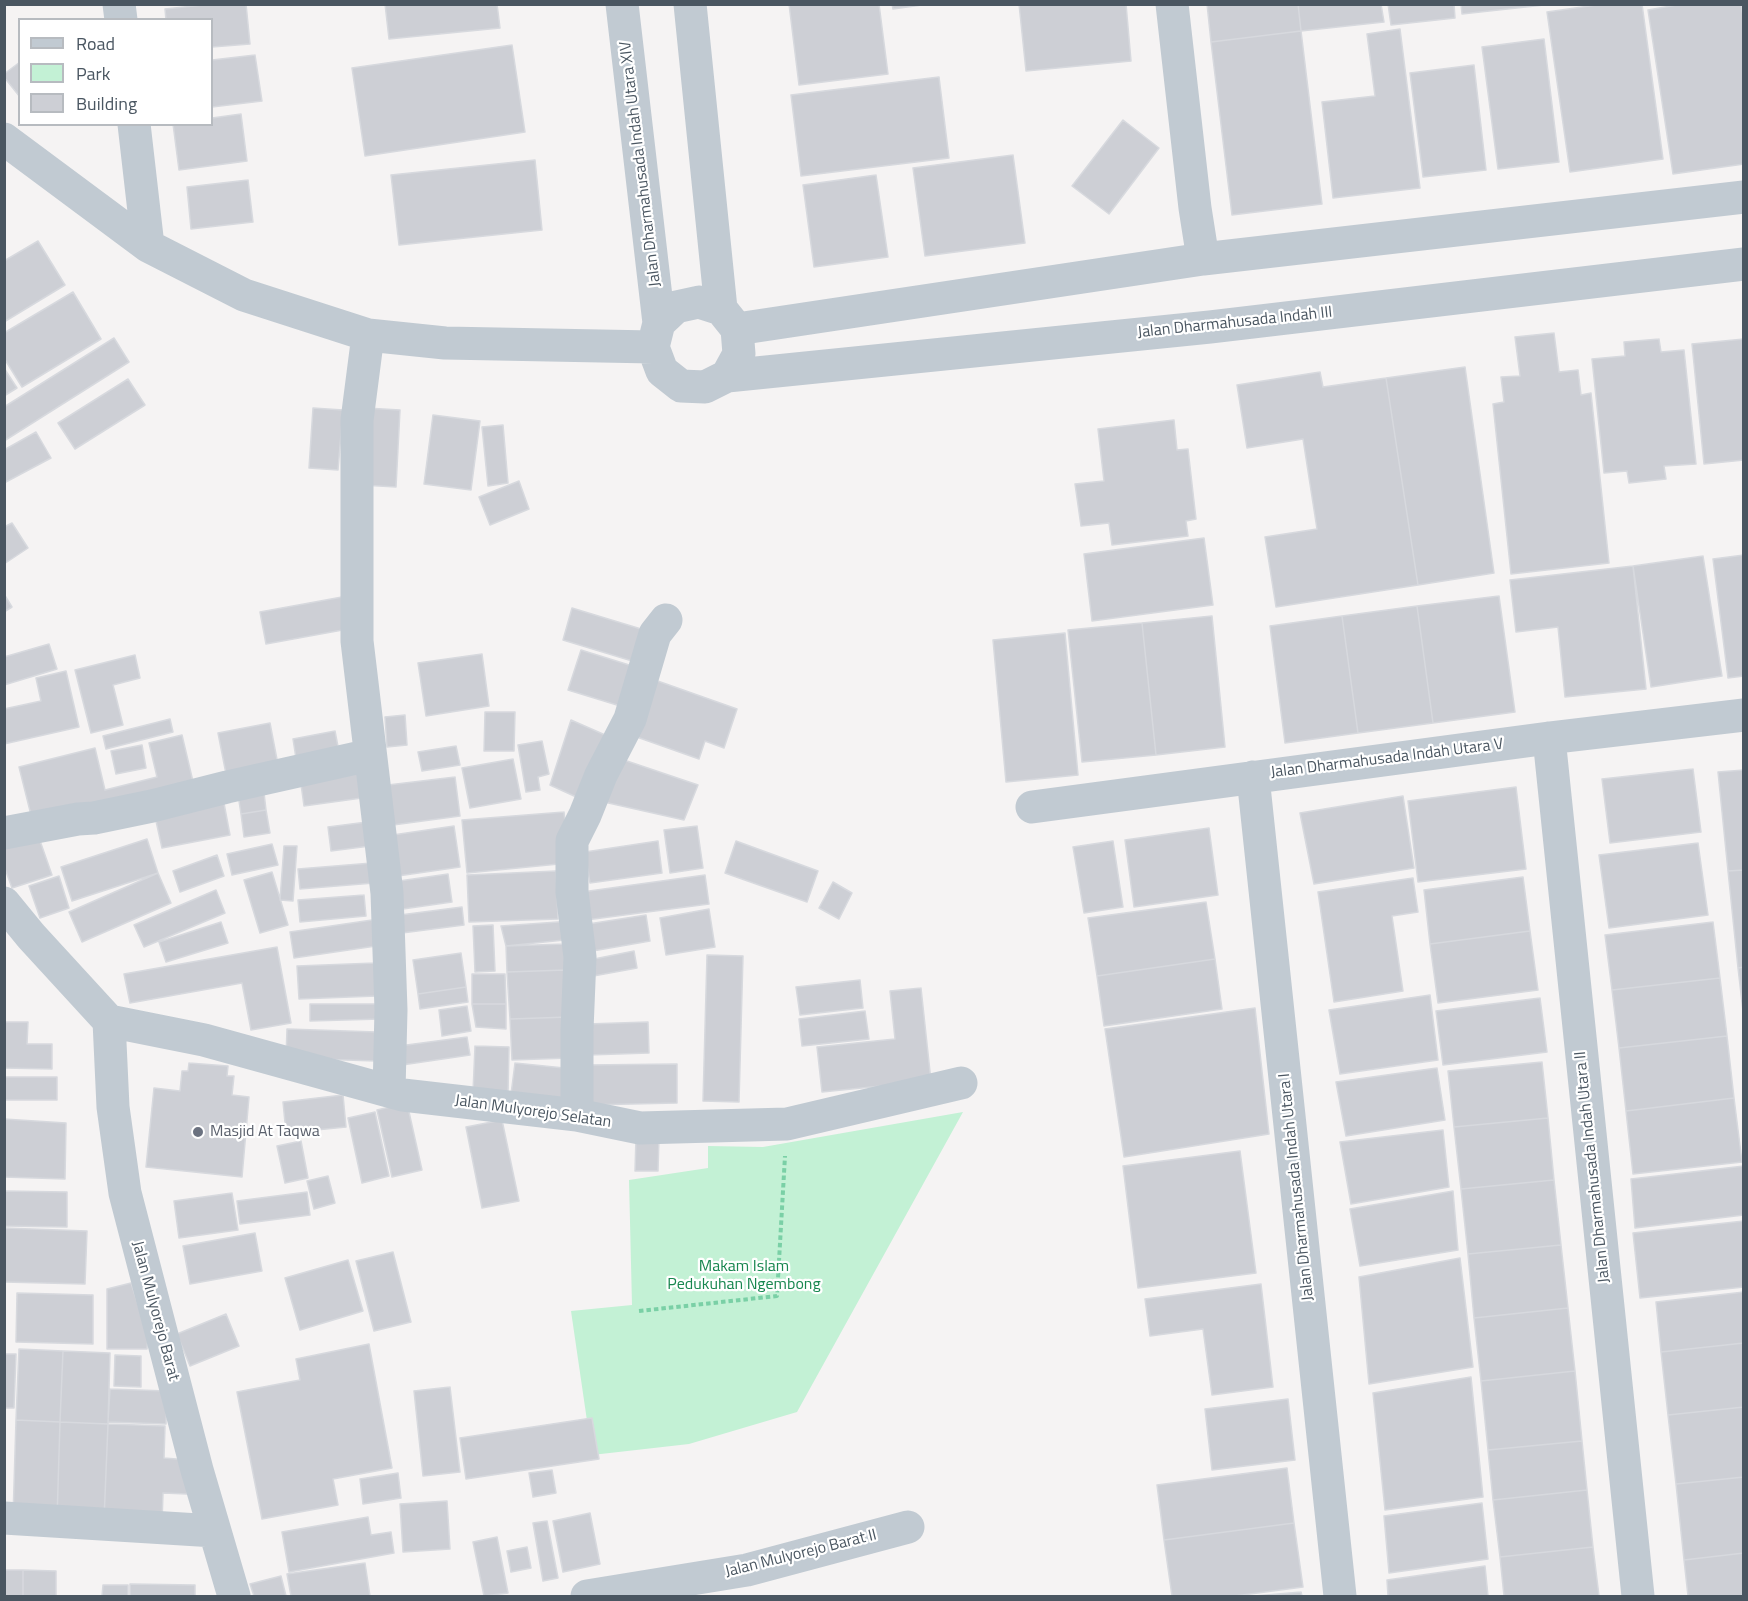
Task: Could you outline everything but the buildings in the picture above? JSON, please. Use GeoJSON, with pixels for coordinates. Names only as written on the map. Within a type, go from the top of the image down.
{"type":"FeatureCollection","features":[{"type":"Feature","properties":{"kind":"street","name":"Jalan Dharmahusada Indah Utara XIV"},"geometry":{"type":"LineString","coordinates":[[622,4],[656,335]]}},
{"type":"Feature","properties":{"kind":"street"},"geometry":{"type":"LineString","coordinates":[[690,4],[729,319],[739,354],[727,376],[705,387],[681,386],[662,371],[656,335],[676,307],[699,302],[729,319],[1203,259],[1743,197]]}},
{"type":"Feature","properties":{"kind":"street"},"geometry":{"type":"LineString","coordinates":[[1172,4],[1203,259]]}},
{"type":"Feature","properties":{"kind":"street"},"geometry":{"type":"LineString","coordinates":[[134,126],[148,246]]}},
{"type":"Feature","properties":{"kind":"street"},"geometry":{"type":"LineString","coordinates":[[4,139],[148,246],[243,295],[368,335],[445,343],[656,335]]}},
{"type":"Feature","properties":{"kind":"street","name":"Jalan Dharmahusada Indah III"},"geometry":{"type":"LineString","coordinates":[[727,376],[1210,327],[1743,264]]}},
{"type":"Feature","properties":{"kind":"street"},"geometry":{"type":"LineString","coordinates":[[368,335],[357,420],[357,641],[387,893],[391,1010],[389,1091]]}},
{"type":"Feature","properties":{"kind":"street"},"geometry":{"type":"LineString","coordinates":[[577,1115],[580,957],[572,892],[572,841],[601,775],[630,719],[655,634],[666,620]]}},
{"type":"Feature","properties":{"kind":"street","name":"Jalan Dharmahusada Indah Utara V"},"geometry":{"type":"LineString","coordinates":[[1032,807],[1549,738],[1743,715]]}},
{"type":"Feature","properties":{"kind":"street","name":"Jalan Dharmahusada Indah Utara II"},"geometry":{"type":"LineString","coordinates":[[1549,738],[1638,1596]]}},
{"type":"Feature","properties":{"kind":"street"},"geometry":{"type":"LineString","coordinates":[[4,833],[140,809],[370,755]]}},
{"type":"Feature","properties":{"kind":"street","name":"Jalan Dharmahusada Indah Utara I"},"geometry":{"type":"LineString","coordinates":[[1253,777],[1340,1596]]}},
{"type":"Feature","properties":{"kind":"street"},"geometry":{"type":"LineString","coordinates":[[4,903],[109,1021]]}},
{"type":"Feature","properties":{"kind":"street","name":"Jalan Mulyorejo Selatan"},"geometry":{"type":"LineString","coordinates":[[109,1021],[204,1040],[403,1095],[577,1115],[640,1128],[788,1124],[961,1083]]}},
{"type":"Feature","properties":{"kind":"street","name":"Jalan Mulyorejo Barat"},"geometry":{"type":"LineString","coordinates":[[109,1021],[113,1107],[125,1193],[196,1470],[234,1596]]}},
{"type":"Feature","properties":{"kind":"street"},"geometry":{"type":"LineString","coordinates":[[4,1518],[215,1531]]}},
{"type":"Feature","properties":{"kind":"street","name":"Jalan Mulyorejo Barat II"},"geometry":{"type":"LineString","coordinates":[[587,1596],[750,1583],[908,1527]]}},
{"type":"Feature","properties":{"kind":"path"},"geometry":{"type":"LineString","coordinates":[[639,1311],[777,1296],[788,1124]]}},
{"type":"Feature","properties":{"kind":"green space","name":"Makam Islam Pedukuhan Ngembong"},"geometry":{"type":"Polygon","coordinates":[[[963,1112],[797,1412],[689,1444],[592,1455],[571,1311],[632,1305],[629,1180],[708,1168],[708,1146],[763,1147],[963,1112]]]}},
{"type":"Feature","properties":{"kind":"place","name":"Masjid At Taqwa"},"geometry":{"type":"Point","coordinates":[198,1132]}}]}
